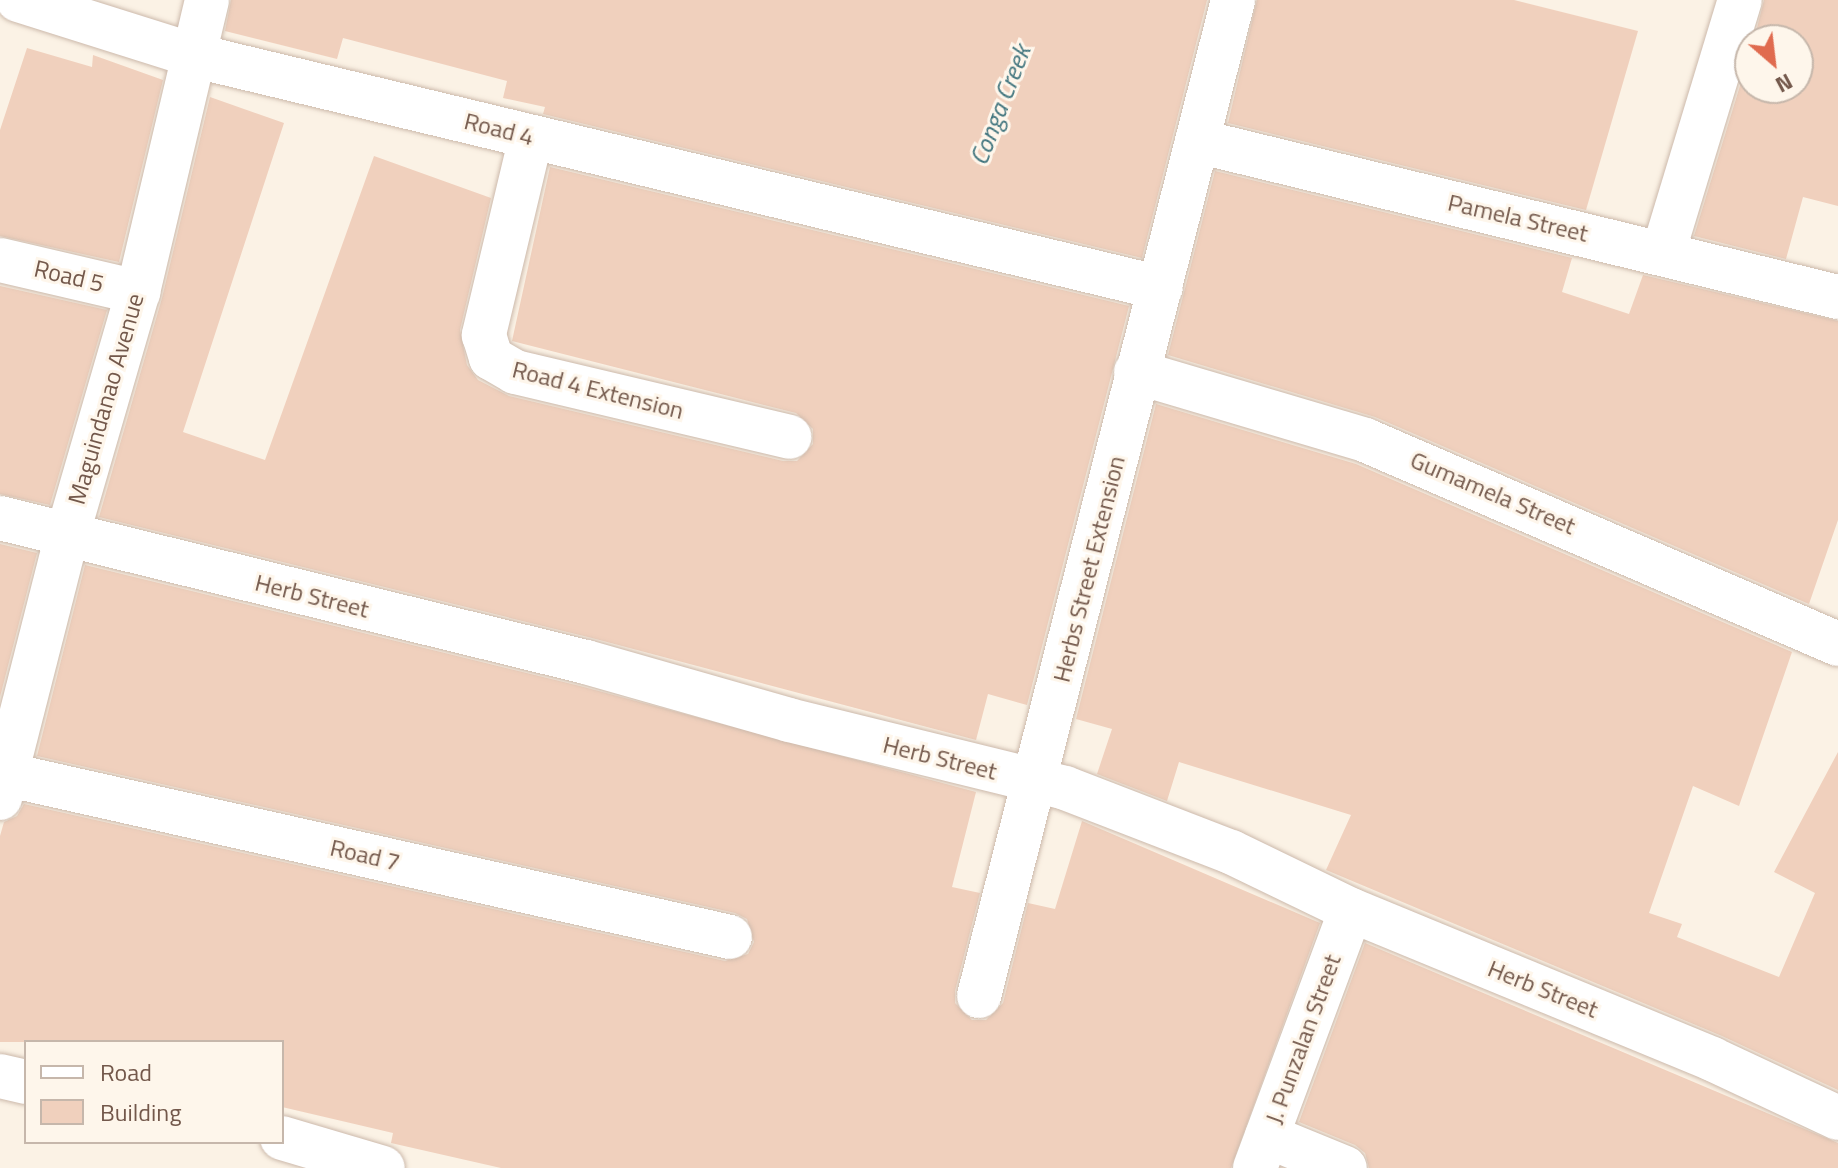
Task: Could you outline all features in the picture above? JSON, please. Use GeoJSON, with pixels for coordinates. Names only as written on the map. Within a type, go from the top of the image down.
{"type":"FeatureCollection","features":[{"type":"Feature","properties":{"kind":"street","name":"Road 4"},"geometry":{"type":"LineString","coordinates":[[18,0],[196,56],[1161,288]]}},
{"type":"Feature","properties":{"kind":"street","name":"Maguindanao Avenue"},"geometry":{"type":"LineString","coordinates":[[2,782],[67,536],[138,292],[207,0]]}},
{"type":"Feature","properties":{"kind":"street","name":"Herbs Street Extension"},"geometry":{"type":"LineString","coordinates":[[979,996],[1037,783],[1136,372],[1161,288],[1233,0]]}},
{"type":"Feature","properties":{"kind":"street"},"geometry":{"type":"LineString","coordinates":[[1663,253],[1740,0]]}},
{"type":"Feature","properties":{"kind":"street","name":"Road 4 Extension"},"geometry":{"type":"LineString","coordinates":[[531,137],[484,335],[491,358],[515,372],[789,437]]}},
{"type":"Feature","properties":{"kind":"street","name":"Pamela Street"},"geometry":{"type":"LineString","coordinates":[[1197,141],[1838,297]]}},
{"type":"Feature","properties":{"kind":"street","name":"Road 5"},"geometry":{"type":"LineString","coordinates":[[0,260],[138,292]]}},
{"type":"Feature","properties":{"kind":"street","name":"Gumamela Street"},"geometry":{"type":"LineString","coordinates":[[1136,372],[1365,440],[1838,644]]}},
{"type":"Feature","properties":{"kind":"street","name":"Herb Street"},"geometry":{"type":"LineString","coordinates":[[0,518],[586,662],[1037,783],[1231,852],[1351,910],[1712,1059],[1838,1118]]}},
{"type":"Feature","properties":{"kind":"street","name":"Road 7"},"geometry":{"type":"LineString","coordinates":[[2,782],[730,937]]}},
{"type":"Feature","properties":{"kind":"street","name":"J. Punzalan Street"},"geometry":{"type":"LineString","coordinates":[[1261,1152],[1351,910]]}},
{"type":"Feature","properties":{"kind":"street"},"geometry":{"type":"LineString","coordinates":[[0,1076],[24,1082]]}},
{"type":"Feature","properties":{"kind":"street"},"geometry":{"type":"LineString","coordinates":[[284,1139],[383,1168]]}},
{"type":"Feature","properties":{"kind":"street"},"geometry":{"type":"LineString","coordinates":[[1261,1152],[1345,1168]]}},
{"type":"Feature","properties":{"kind":"building"},"geometry":{"type":"Polygon","coordinates":[[[231,0],[1207,0],[1142,258],[543,114],[545,107],[503,98],[507,81],[343,38],[337,59],[225,31],[231,0]]]}},
{"type":"Feature","properties":{"kind":"building"},"geometry":{"type":"Polygon","coordinates":[[[1257,0],[1514,0],[1638,31],[1586,210],[1228,123],[1257,0]]]}},
{"type":"Feature","properties":{"kind":"building"},"geometry":{"type":"Polygon","coordinates":[[[1764,0],[1838,0],[1838,206],[1803,197],[1786,259],[1694,236],[1734,104],[1814,104],[1814,24],[1758,24],[1764,0]]]}},
{"type":"Feature","properties":{"kind":"building"},"geometry":{"type":"Polygon","coordinates":[[[27,48],[92,67],[93,55],[163,80],[119,262],[0,236],[0,130],[27,48]]]}},
{"type":"Feature","properties":{"kind":"building"},"geometry":{"type":"Polygon","coordinates":[[[210,97],[284,123],[183,432],[265,460],[374,156],[491,198],[460,330],[467,365],[478,380],[509,396],[783,461],[797,461],[813,444],[813,429],[796,413],[512,341],[550,167],[1129,306],[1027,705],[988,694],[976,740],[592,638],[99,517],[162,298],[210,97]]]}},
{"type":"Feature","properties":{"kind":"building"},"geometry":{"type":"Polygon","coordinates":[[[1215,171],[1572,258],[1562,292],[1629,314],[1643,275],[1838,321],[1838,520],[1809,604],[1375,417],[1168,355],[1215,171]]]}},
{"type":"Feature","properties":{"kind":"building"},"geometry":{"type":"Polygon","coordinates":[[[0,286],[107,310],[50,505],[0,494],[0,286]]]}},
{"type":"Feature","properties":{"kind":"building"},"geometry":{"type":"Polygon","coordinates":[[[1156,404],[1356,464],[1792,652],[1739,806],[1693,786],[1649,913],[1682,924],[1677,937],[1779,977],[1815,893],[1774,872],[1838,752],[1838,1090],[1722,1036],[1326,870],[1351,815],[1179,762],[1167,801],[1097,774],[1112,729],[1076,719],[1156,404]]]}},
{"type":"Feature","properties":{"kind":"building"},"geometry":{"type":"Polygon","coordinates":[[[0,544],[37,553],[0,697],[0,544]]]}},
{"type":"Feature","properties":{"kind":"building"},"geometry":{"type":"Polygon","coordinates":[[[85,565],[580,686],[976,792],[952,887],[980,893],[955,991],[955,1003],[972,1020],[986,1020],[1003,1003],[1028,903],[1055,909],[1082,821],[1320,923],[1231,1168],[501,1168],[391,1143],[393,1133],[284,1107],[284,1040],[0,1042],[0,836],[4,822],[17,816],[24,804],[725,961],[748,954],[754,942],[747,919],[735,913],[37,756],[85,565]]]}},
{"type":"Feature","properties":{"kind":"building"},"geometry":{"type":"Polygon","coordinates":[[[1365,943],[1838,1143],[1838,1168],[1369,1168],[1365,1153],[1355,1145],[1299,1122],[1365,943]]]}},
{"type":"Feature","properties":{"kind":"water label","name":"Conga Creek"},"geometry":{"type":"Point","coordinates":[1000,105]}}]}
